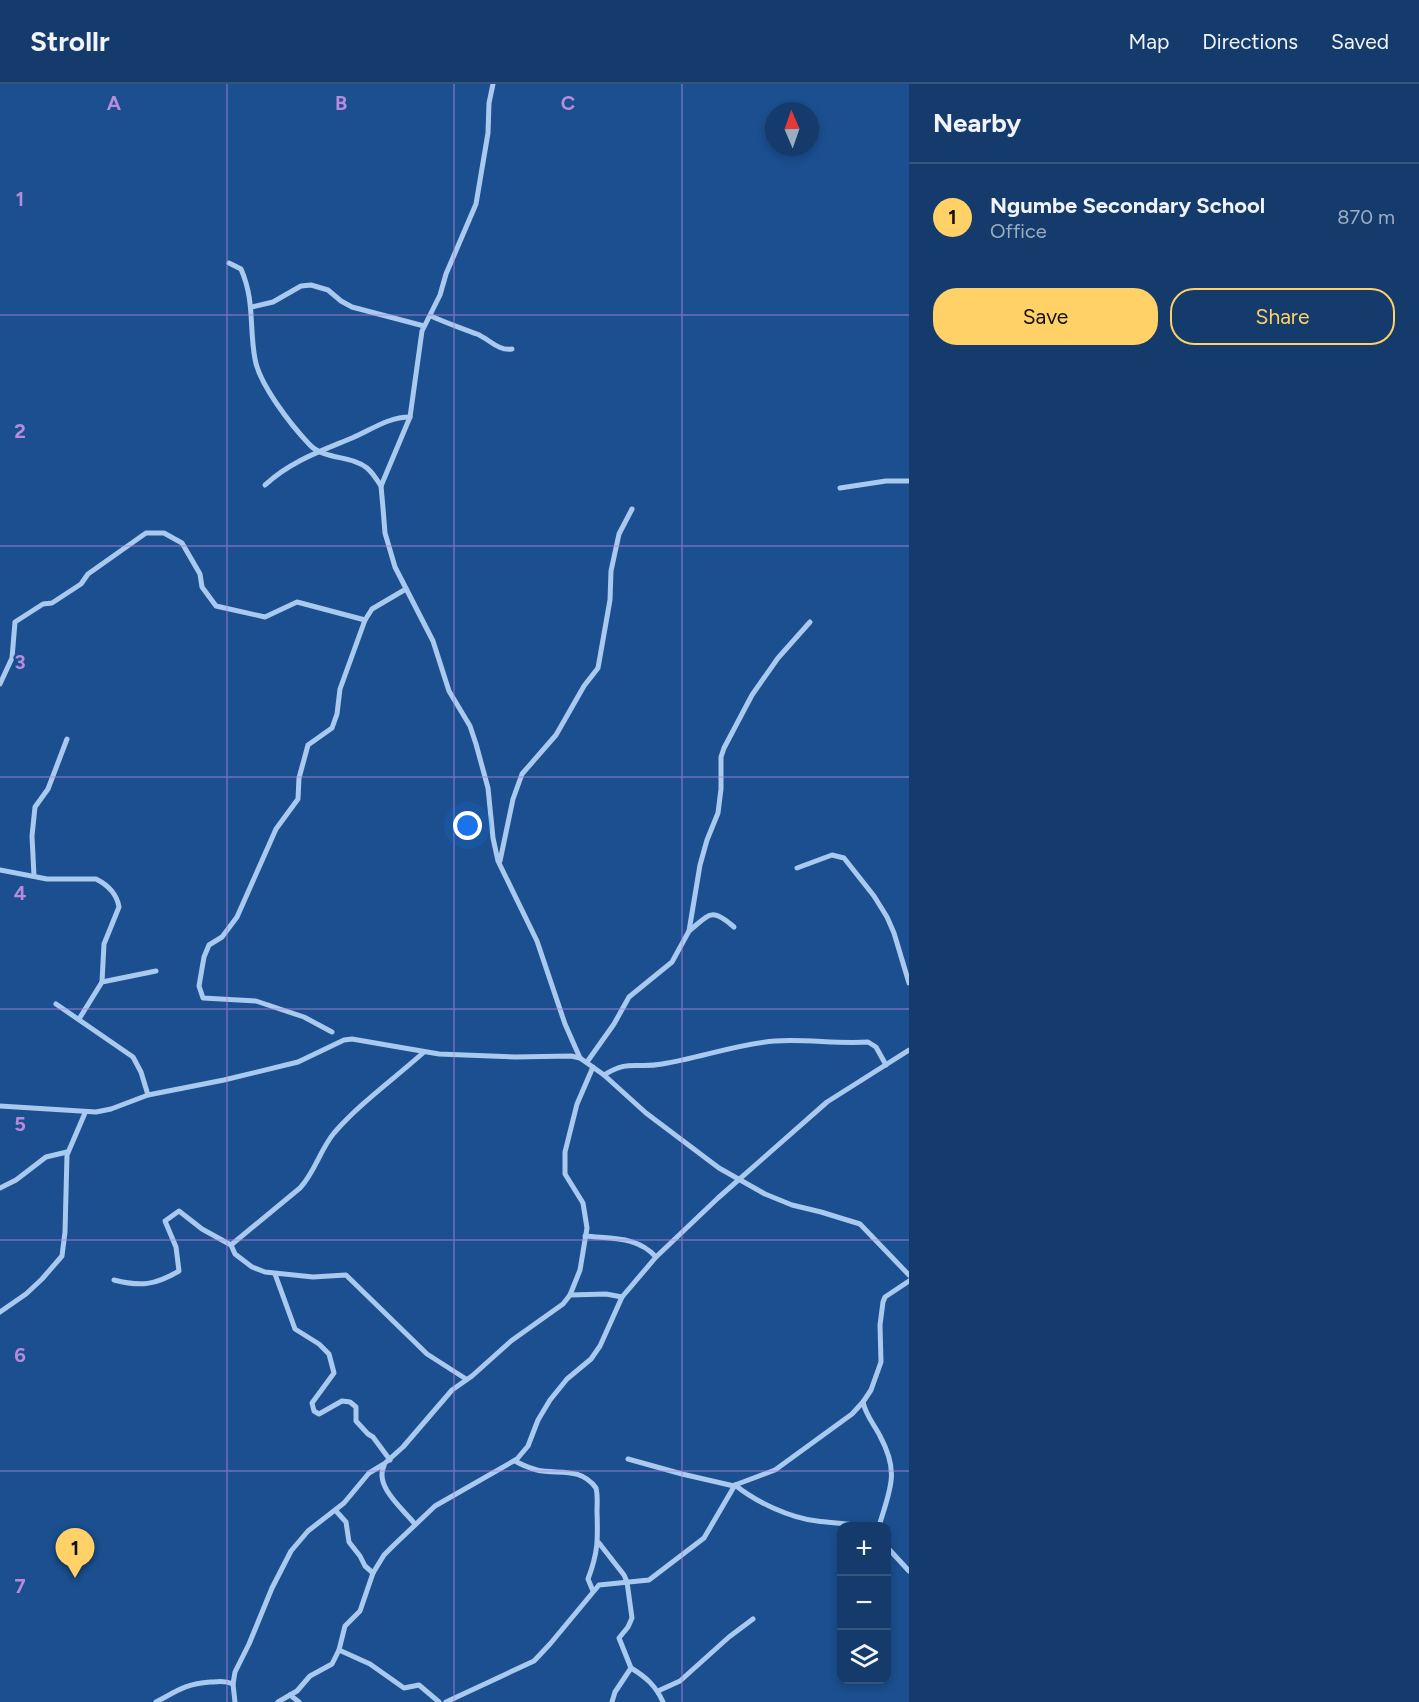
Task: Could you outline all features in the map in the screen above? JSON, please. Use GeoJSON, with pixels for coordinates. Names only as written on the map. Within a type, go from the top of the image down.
{"type":"FeatureCollection","features":[{"type":"Feature","properties":{"kind":"street"},"geometry":{"type":"LineString","coordinates":[[493,84],[489,103],[488,133],[476,204],[450,265],[442,291],[424,326],[420,339],[410,417],[381,486],[385,533],[395,567],[433,641],[449,691],[470,726],[488,788],[493,838],[501,866],[537,941],[565,1024],[580,1058]]}},
{"type":"Feature","properties":{"kind":"street"},"geometry":{"type":"LineString","coordinates":[[229,263],[241,269],[252,307],[253,348],[260,375],[292,424],[310,446],[363,465],[381,486]]}},
{"type":"Feature","properties":{"kind":"street"},"geometry":{"type":"LineString","coordinates":[[252,307],[273,302],[301,286],[311,285],[328,290],[352,308],[424,326]]}},
{"type":"Feature","properties":{"kind":"street"},"geometry":{"type":"LineString","coordinates":[[431,316],[453,327],[479,335],[504,349],[512,349]]}},
{"type":"Feature","properties":{"kind":"street"},"geometry":{"type":"LineString","coordinates":[[265,485],[292,464],[319,451],[381,423],[410,417]]}},
{"type":"Feature","properties":{"kind":"street"},"geometry":{"type":"LineString","coordinates":[[840,488],[886,481],[909,481]]}},
{"type":"Feature","properties":{"kind":"street"},"geometry":{"type":"LineString","coordinates":[[501,866],[500,858],[513,799],[522,774],[556,735],[597,668],[609,600],[611,571],[619,534],[632,509]]}},
{"type":"Feature","properties":{"kind":"street"},"geometry":{"type":"LineString","coordinates":[[0,684],[12,658],[15,622],[43,604],[52,603],[81,584],[88,574],[146,533],[164,533],[182,543],[200,574],[202,587],[216,606],[265,617],[297,602],[365,620]]}},
{"type":"Feature","properties":{"kind":"street"},"geometry":{"type":"LineString","coordinates":[[332,1032],[304,1017],[256,1001],[203,998],[199,986],[204,957],[209,945],[222,937],[237,917],[276,829],[298,799],[299,778],[308,746],[332,728],[337,714],[340,689],[365,620],[372,609],[406,589]]}},
{"type":"Feature","properties":{"kind":"street"},"geometry":{"type":"LineString","coordinates":[[587,1062],[614,1024],[629,997],[672,962],[689,931],[700,865],[718,813],[721,757],[724,748],[752,695],[778,658],[810,622]]}},
{"type":"Feature","properties":{"kind":"street"},"geometry":{"type":"LineString","coordinates":[[34,876],[32,836],[35,807],[48,789],[67,739]]}},
{"type":"Feature","properties":{"kind":"street"},"geometry":{"type":"LineString","coordinates":[[797,868],[832,855],[844,858],[887,916],[909,982]]}},
{"type":"Feature","properties":{"kind":"street"},"geometry":{"type":"LineString","coordinates":[[0,870],[47,879],[96,879],[104,882],[115,894],[119,908],[104,944],[102,982],[79,1019]]}},
{"type":"Feature","properties":{"kind":"street"},"geometry":{"type":"LineString","coordinates":[[689,931],[704,918],[713,914],[734,927]]}},
{"type":"Feature","properties":{"kind":"street"},"geometry":{"type":"LineString","coordinates":[[102,982],[156,971]]}},
{"type":"Feature","properties":{"kind":"street"},"geometry":{"type":"LineString","coordinates":[[56,1004],[133,1057],[141,1072],[148,1095]]}},
{"type":"Feature","properties":{"kind":"street"},"geometry":{"type":"LineString","coordinates":[[2,1104],[85,1113],[111,1109],[148,1095],[298,1062],[348,1039],[424,1052],[478,1056],[571,1056],[587,1062],[646,1113],[719,1168],[739,1180],[792,1205],[860,1224],[909,1275]]}},
{"type":"Feature","properties":{"kind":"street"},"geometry":{"type":"LineString","coordinates":[[604,1075],[622,1065],[657,1065],[690,1059],[724,1049],[777,1041],[872,1043],[886,1065]]}},
{"type":"Feature","properties":{"kind":"street"},"geometry":{"type":"LineString","coordinates":[[278,1702],[290,1695],[310,1676],[332,1664],[339,1650],[343,1629],[360,1611],[373,1573],[384,1555],[415,1524],[445,1499],[515,1461],[528,1446],[542,1412],[559,1388],[591,1359],[600,1346],[622,1297],[656,1257],[827,1102],[909,1050]]}},
{"type":"Feature","properties":{"kind":"street"},"geometry":{"type":"LineString","coordinates":[[231,1245],[300,1188],[309,1178],[333,1135],[348,1118],[424,1052]]}},
{"type":"Feature","properties":{"kind":"street"},"geometry":{"type":"LineString","coordinates":[[236,1702],[233,1684],[235,1672],[291,1551],[308,1531],[336,1511],[369,1473],[390,1460],[452,1390],[472,1376],[511,1341],[562,1304],[570,1295],[580,1270],[586,1221],[582,1203],[565,1174],[564,1165],[572,1120],[593,1067]]}},
{"type":"Feature","properties":{"kind":"street"},"geometry":{"type":"LineString","coordinates":[[0,1312],[26,1294],[62,1256],[66,1232],[67,1152],[85,1113]]}},
{"type":"Feature","properties":{"kind":"street"},"geometry":{"type":"LineString","coordinates":[[0,1188],[16,1180],[46,1157],[67,1152]]}},
{"type":"Feature","properties":{"kind":"street"},"geometry":{"type":"LineString","coordinates":[[114,1280],[133,1285],[162,1281],[179,1271],[176,1247],[165,1221],[179,1211],[202,1229],[231,1245],[235,1254],[252,1267],[275,1274],[313,1277],[346,1275],[382,1307],[427,1354],[466,1379]]}},
{"type":"Feature","properties":{"kind":"street"},"geometry":{"type":"LineString","coordinates":[[585,1236],[637,1242],[645,1246],[656,1257]]}},
{"type":"Feature","properties":{"kind":"street"},"geometry":{"type":"LineString","coordinates":[[275,1274],[295,1329],[319,1344],[329,1354],[334,1373],[315,1397],[312,1403],[314,1411],[319,1414],[342,1401],[351,1402],[356,1407],[356,1421],[373,1437],[390,1460]]}},
{"type":"Feature","properties":{"kind":"street"},"geometry":{"type":"LineString","coordinates":[[446,1702],[534,1661],[593,1591],[603,1584],[648,1581],[704,1538],[734,1485],[759,1478],[789,1462],[852,1414],[871,1390],[881,1362],[880,1325],[885,1297],[909,1281]]}},
{"type":"Feature","properties":{"kind":"street"},"geometry":{"type":"LineString","coordinates":[[570,1295],[606,1294],[622,1297]]}},
{"type":"Feature","properties":{"kind":"street"},"geometry":{"type":"LineString","coordinates":[[863,1402],[867,1416],[880,1435],[891,1460],[891,1488],[881,1522]]}},
{"type":"Feature","properties":{"kind":"street"},"geometry":{"type":"LineString","coordinates":[[628,1459],[734,1485],[757,1500],[800,1517],[837,1523]]}},
{"type":"Feature","properties":{"kind":"street"},"geometry":{"type":"LineString","coordinates":[[515,1461],[538,1471],[571,1473],[593,1484],[597,1493],[599,1543],[588,1579],[593,1591]]}},
{"type":"Feature","properties":{"kind":"street"},"geometry":{"type":"LineString","coordinates":[[384,1464],[381,1477],[385,1487],[415,1524]]}},
{"type":"Feature","properties":{"kind":"street"},"geometry":{"type":"LineString","coordinates":[[336,1511],[346,1522],[349,1542],[365,1566],[373,1573]]}},
{"type":"Feature","properties":{"kind":"street"},"geometry":{"type":"LineString","coordinates":[[599,1543],[627,1582],[632,1618],[628,1628],[619,1638],[631,1668],[648,1679],[658,1691],[663,1702]]}},
{"type":"Feature","properties":{"kind":"street"},"geometry":{"type":"LineString","coordinates":[[891,1551],[909,1571]]}},
{"type":"Feature","properties":{"kind":"street"},"geometry":{"type":"LineString","coordinates":[[658,1691],[680,1681],[729,1637],[753,1619]]}},
{"type":"Feature","properties":{"kind":"street"},"geometry":{"type":"LineString","coordinates":[[339,1650],[370,1664],[404,1688],[419,1685],[440,1702]]}},
{"type":"Feature","properties":{"kind":"street"},"geometry":{"type":"LineString","coordinates":[[612,1702],[615,1692],[631,1668]]}},
{"type":"Feature","properties":{"kind":"street"},"geometry":{"type":"LineString","coordinates":[[156,1702],[190,1684],[225,1680],[233,1684]]}},
{"type":"Feature","properties":{"kind":"street"},"geometry":{"type":"LineString","coordinates":[[290,1695],[299,1702]]}},
{"type":"Feature","properties":{"kind":"place","name":"Ngumbe Secondary School"},"geometry":{"type":"Point","coordinates":[75,1578]}}]}
